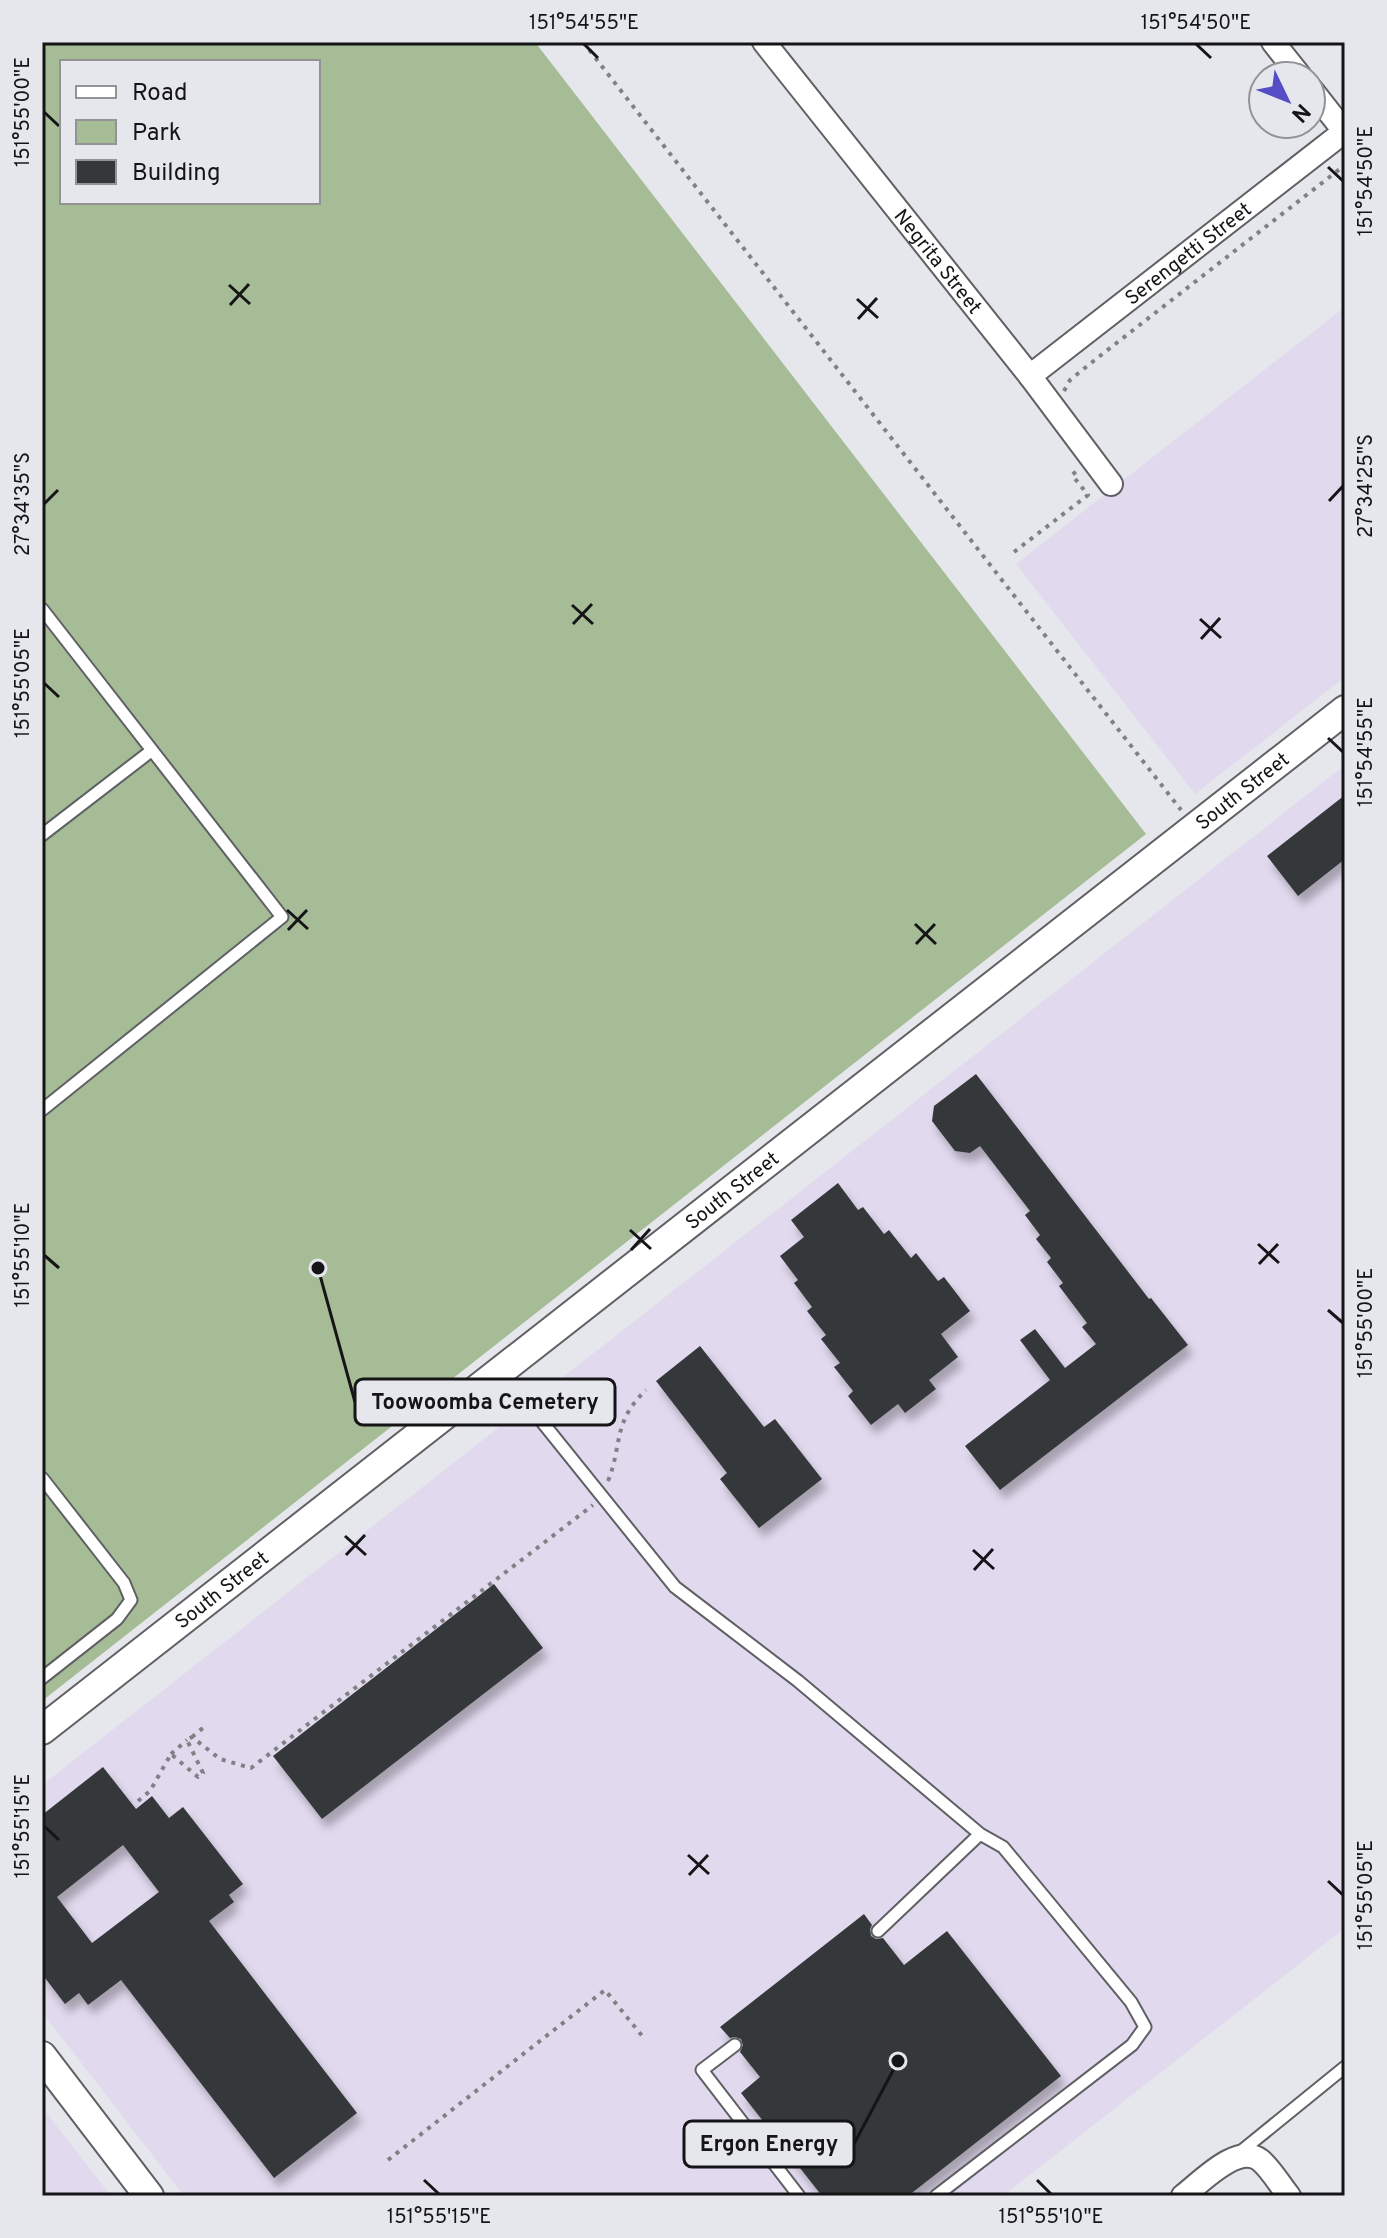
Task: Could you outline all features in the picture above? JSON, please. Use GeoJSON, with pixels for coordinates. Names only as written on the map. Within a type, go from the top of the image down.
{"type":"FeatureCollection","features":[{"type":"Feature","properties":{"kind":"street","name":"Negrita Street"},"geometry":{"type":"LineString","coordinates":[[764,42],[1036,371],[1111,484]]}},
{"type":"Feature","properties":{"kind":"street"},"geometry":{"type":"LineString","coordinates":[[1273,42],[1287,60]]}},
{"type":"Feature","properties":{"kind":"street"},"geometry":{"type":"LineString","coordinates":[[1327,109],[1345,131]]}},
{"type":"Feature","properties":{"kind":"street","name":"Serengetti Street"},"geometry":{"type":"LineString","coordinates":[[1036,371],[1345,131]]}},
{"type":"Feature","properties":{"kind":"street","name":"South Street"},"geometry":{"type":"LineString","coordinates":[[42,1730],[1345,710]]}},
{"type":"Feature","properties":{"kind":"street"},"geometry":{"type":"LineString","coordinates":[[42,2056],[149,2196]]}},
{"type":"Feature","properties":{"kind":"street"},"geometry":{"type":"LineString","coordinates":[[1183,2196],[1235,2156],[1247,2154],[1260,2160],[1289,2196]]}},
{"type":"Feature","properties":{"kind":"lane"},"geometry":{"type":"LineString","coordinates":[[42,609],[282,917],[42,1110]]}},
{"type":"Feature","properties":{"kind":"lane"},"geometry":{"type":"LineString","coordinates":[[42,835],[151,751]]}},
{"type":"Feature","properties":{"kind":"lane"},"geometry":{"type":"LineString","coordinates":[[501,1371],[675,1587],[798,1681],[980,1834],[1003,1847],[1131,2002],[1145,2027],[1132,2045],[936,2196]]}},
{"type":"Feature","properties":{"kind":"lane"},"geometry":{"type":"LineString","coordinates":[[42,1478],[124,1583],[131,1600],[117,1619],[42,1678]]}},
{"type":"Feature","properties":{"kind":"lane"},"geometry":{"type":"LineString","coordinates":[[878,1931],[980,1834]]}},
{"type":"Feature","properties":{"kind":"lane"},"geometry":{"type":"LineString","coordinates":[[735,2045],[702,2070],[799,2196]]}},
{"type":"Feature","properties":{"kind":"lane"},"geometry":{"type":"LineString","coordinates":[[1235,2156],[1345,2067]]}},
{"type":"Feature","properties":{"kind":"path"},"geometry":{"type":"LineString","coordinates":[[583,42],[1195,828]]}},
{"type":"Feature","properties":{"kind":"path"},"geometry":{"type":"LineString","coordinates":[[1036,371],[1063,392],[1070,380],[1096,359],[1345,165]]}},
{"type":"Feature","properties":{"kind":"path"},"geometry":{"type":"LineString","coordinates":[[1014,552],[1088,495],[1072,475],[1092,459]]}},
{"type":"Feature","properties":{"kind":"path"},"geometry":{"type":"LineString","coordinates":[[190,1739],[220,1759],[251,1768],[602,1498],[613,1468],[619,1429],[636,1400],[646,1390]]}},
{"type":"Feature","properties":{"kind":"path"},"geometry":{"type":"LineString","coordinates":[[138,1801],[150,1791],[171,1754],[204,1727]]}},
{"type":"Feature","properties":{"kind":"path"},"geometry":{"type":"LineString","coordinates":[[171,1754],[198,1777],[203,1773],[190,1739]]}},
{"type":"Feature","properties":{"kind":"path"},"geometry":{"type":"LineString","coordinates":[[388,2160],[605,1990],[643,2037]]}},
{"type":"Feature","properties":{"kind":"shaded area"},"geometry":{"type":"Polygon","coordinates":[[[1345,307],[1345,677],[1195,794],[1016,564],[1345,307]]]}},
{"type":"Feature","properties":{"kind":"shaded area"},"geometry":{"type":"Polygon","coordinates":[[[1345,765],[1345,1928],[1003,2196],[184,2196],[42,2012],[42,1785],[1345,765]]]}},
{"type":"Feature","properties":{"kind":"shaded area"},"geometry":{"type":"Polygon","coordinates":[[[42,2107],[111,2196],[42,2196],[42,2107]]]}},
{"type":"Feature","properties":{"kind":"green space"},"geometry":{"type":"Polygon","coordinates":[[[42,42],[535,42],[1146,834],[42,1701],[42,42]]]}},
{"type":"Feature","properties":{"kind":"building"},"geometry":{"type":"Polygon","coordinates":[[[1345,795],[1345,859],[1298,896],[1267,856],[1345,795]]]}},
{"type":"Feature","properties":{"kind":"building"},"geometry":{"type":"Polygon","coordinates":[[[976,1074],[1188,1345],[1000,1490],[965,1446],[1050,1380],[1020,1340],[1035,1329],[1065,1368],[1096,1344],[1082,1327],[1087,1323],[1059,1286],[1063,1283],[1047,1262],[1051,1258],[1036,1239],[1040,1235],[1025,1215],[1030,1211],[980,1146],[970,1153],[955,1151],[932,1121],[934,1106],[976,1074]]]}},
{"type":"Feature","properties":{"kind":"building"},"geometry":{"type":"Polygon","coordinates":[[[838,1183],[858,1210],[863,1207],[884,1234],[889,1230],[911,1258],[916,1253],[938,1281],[944,1277],[970,1311],[941,1334],[958,1357],[929,1380],[936,1389],[905,1413],[898,1404],[871,1425],[848,1396],[853,1391],[834,1367],[840,1363],[821,1339],[826,1335],[807,1311],[812,1307],[794,1283],[798,1280],[780,1256],[804,1237],[791,1220],[838,1183]]]}},
{"type":"Feature","properties":{"kind":"building"},"geometry":{"type":"Polygon","coordinates":[[[700,1346],[764,1427],[775,1419],[822,1479],[759,1528],[720,1479],[727,1473],[656,1381],[700,1346]]]}},
{"type":"Feature","properties":{"kind":"building"},"geometry":{"type":"Polygon","coordinates":[[[494,1584],[543,1648],[322,1819],[273,1756],[494,1584]]]}},
{"type":"Feature","properties":{"kind":"building"},"geometry":{"type":"Polygon","coordinates":[[[103,1767],[136,1809],[152,1796],[169,1818],[183,1807],[243,1884],[229,1895],[234,1902],[209,1921],[357,2113],[274,2178],[121,1980],[88,2005],[79,1993],[65,2004],[42,1974],[42,1815],[103,1767]],[[123,1845],[57,1897],[92,1943],[159,1892],[123,1845]]]}},
{"type":"Feature","properties":{"kind":"building"},"geometry":{"type":"Polygon","coordinates":[[[864,1914],[872,1925],[871,1936],[883,1938],[904,1965],[947,1931],[1061,2076],[908,2196],[822,2196],[741,2093],[760,2077],[740,2052],[743,2045],[741,2039],[730,2038],[720,2027],[864,1914]]]}},
{"type":"Feature","properties":{"kind":"place","name":"Toowoomba Cemetery"},"geometry":{"type":"Point","coordinates":[318,1268]}},
{"type":"Feature","properties":{"kind":"place","name":"Ergon Energy"},"geometry":{"type":"Point","coordinates":[898,2061]}}]}
